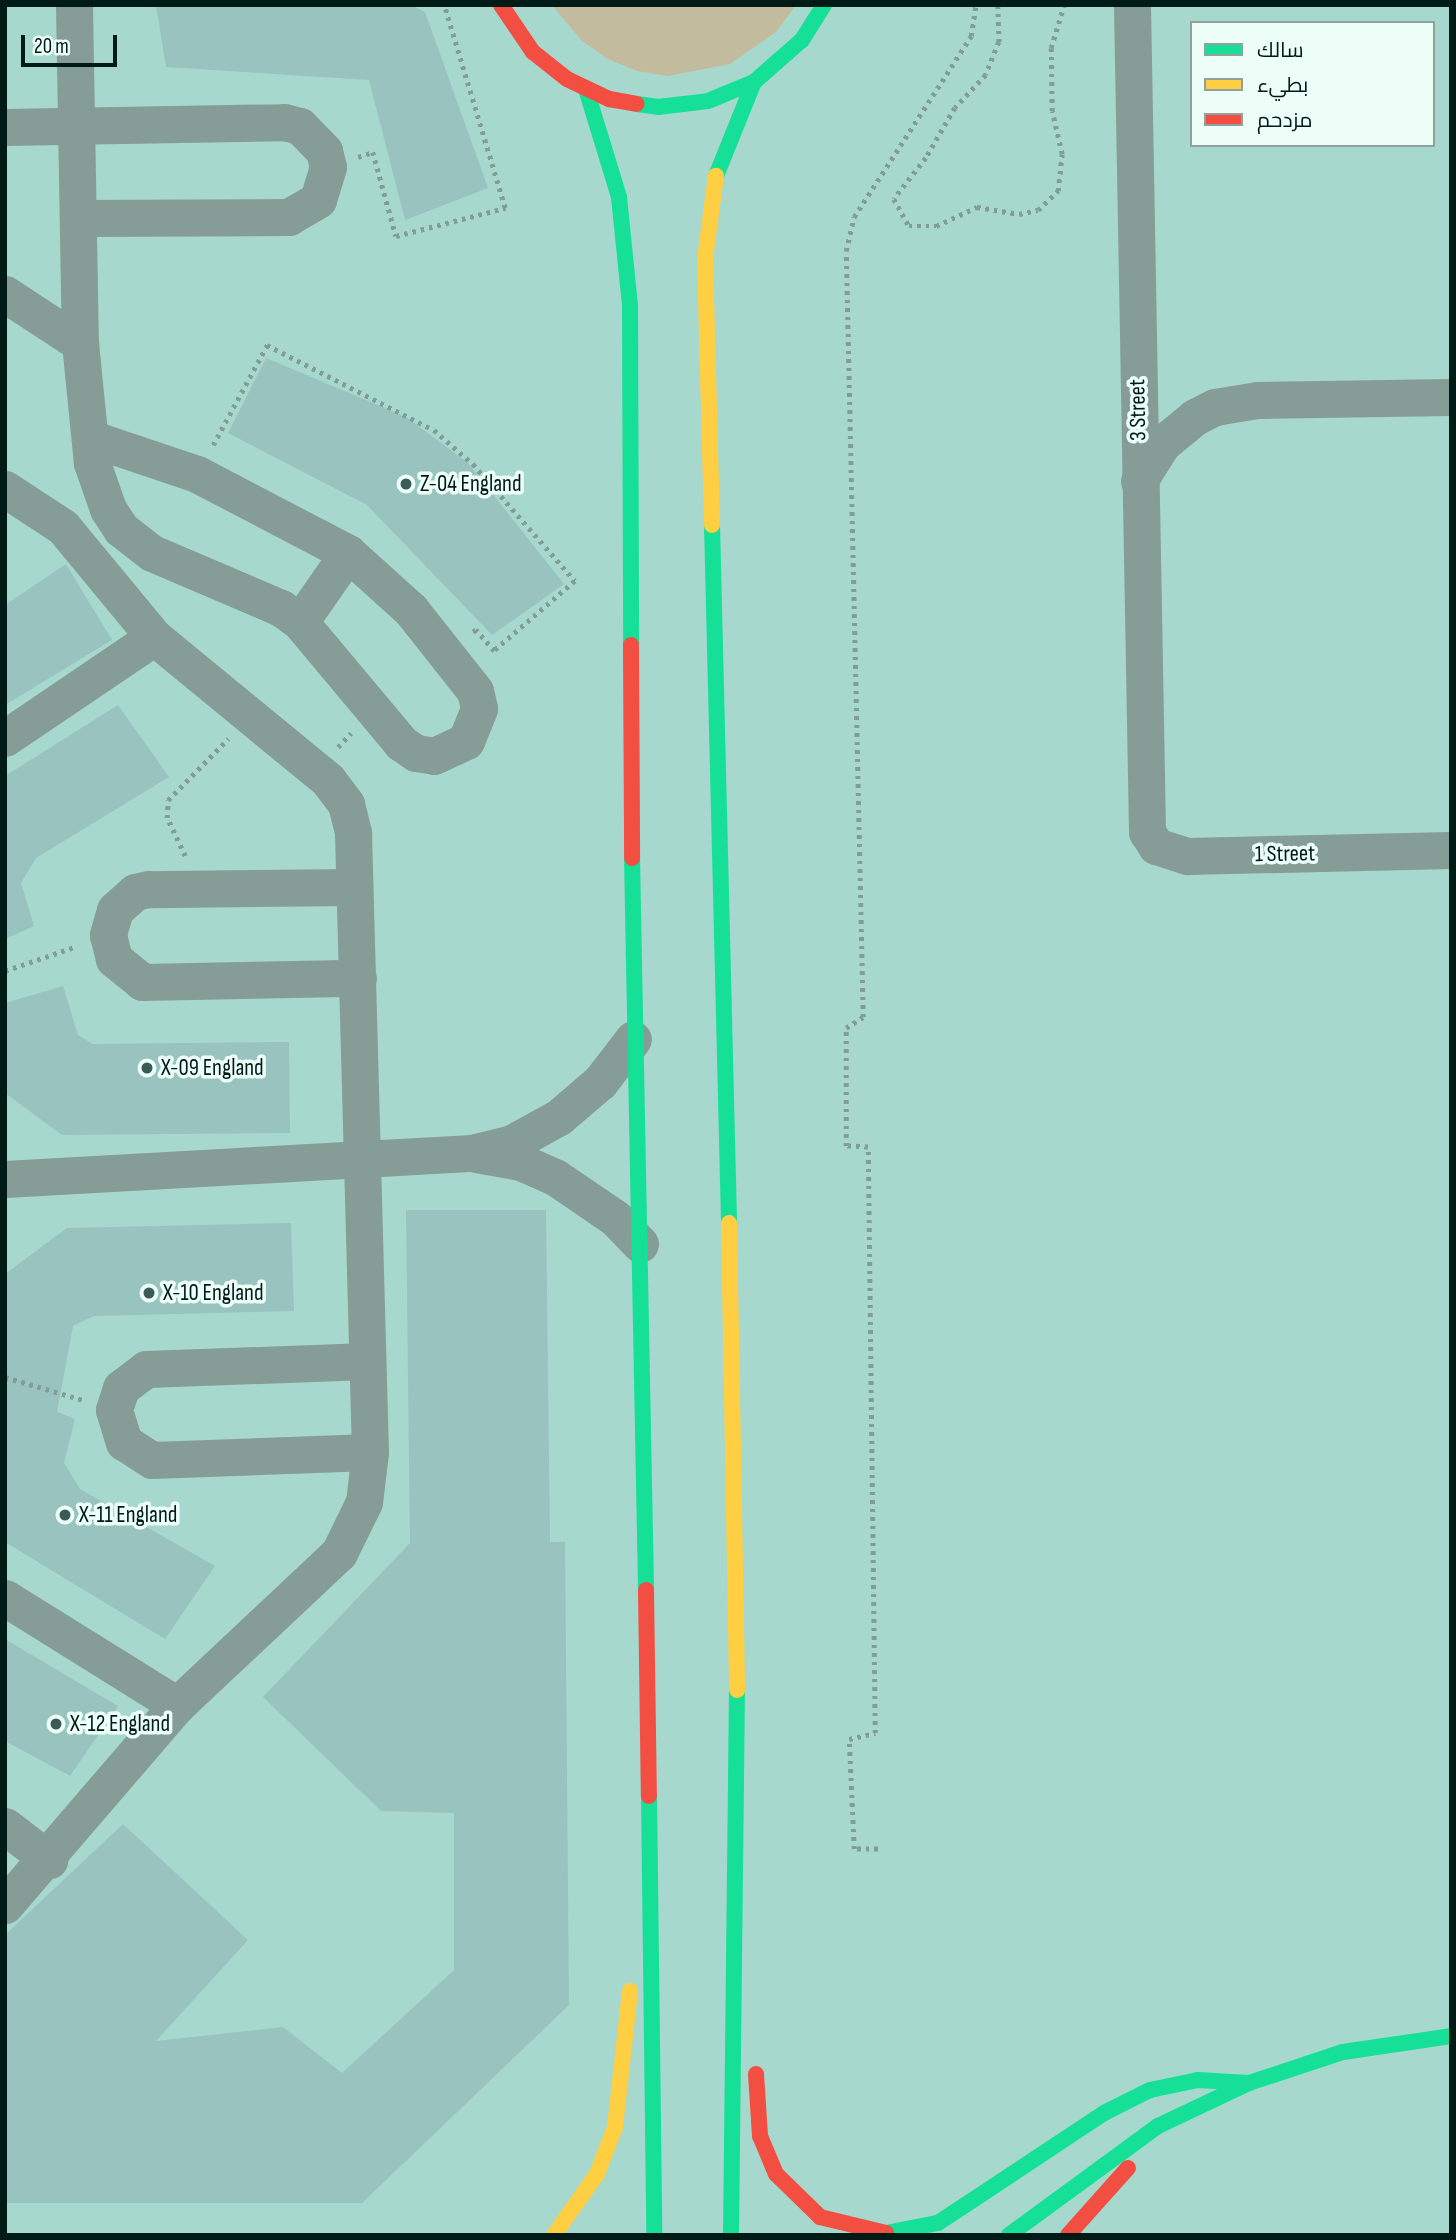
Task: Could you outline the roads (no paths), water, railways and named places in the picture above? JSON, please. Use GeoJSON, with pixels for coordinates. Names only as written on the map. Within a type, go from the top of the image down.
{"type":"FeatureCollection","features":[{"type":"Feature","properties":{"kind":"street"},"geometry":{"type":"LineString","coordinates":[[74,5],[80,344],[90,438],[98,486],[108,509],[137,544],[281,608],[300,622],[401,743],[416,753],[434,756],[466,741],[479,708],[475,691],[411,610],[348,553],[197,474],[90,438]]}},
{"type":"Feature","properties":{"kind":"street"},"geometry":{"type":"LineString","coordinates":[[500,5],[533,52],[586,89],[634,104],[671,106],[708,101],[754,82],[802,40],[824,5]]}},
{"type":"Feature","properties":{"kind":"street","name":"3 Street"},"geometry":{"type":"LineString","coordinates":[[1132,5],[1144,815]]}},
{"type":"Feature","properties":{"kind":"street"},"geometry":{"type":"LineString","coordinates":[[731,2235],[732,1892],[738,1596],[705,260],[716,175],[754,82]]}},
{"type":"Feature","properties":{"kind":"street"},"geometry":{"type":"LineString","coordinates":[[586,89],[619,197],[630,306],[634,1039],[651,1847],[654,2235]]}},
{"type":"Feature","properties":{"kind":"street"},"geometry":{"type":"LineString","coordinates":[[5,127],[284,122],[314,137],[328,167],[317,200],[289,217],[78,218]]}},
{"type":"Feature","properties":{"kind":"street"},"geometry":{"type":"LineString","coordinates":[[5,294],[80,344]]}},
{"type":"Feature","properties":{"kind":"street"},"geometry":{"type":"LineString","coordinates":[[1139,481],[1162,444],[1177,429],[1215,407],[1257,400],[1451,397]]}},
{"type":"Feature","properties":{"kind":"street"},"geometry":{"type":"LineString","coordinates":[[5,1905],[49,1860],[177,1705],[339,1553],[364,1502],[370,1452],[358,978],[351,818],[338,791],[317,771],[154,637],[63,527],[10,499]]}},
{"type":"Feature","properties":{"kind":"street"},"geometry":{"type":"LineString","coordinates":[[300,622],[348,553]]}},
{"type":"Feature","properties":{"kind":"street"},"geometry":{"type":"LineString","coordinates":[[5,738],[154,637]]}},
{"type":"Feature","properties":{"kind":"street","name":"1 Street"},"geometry":{"type":"LineString","coordinates":[[1144,815],[1147,832],[1156,846],[1187,856],[1451,850]]}},
{"type":"Feature","properties":{"kind":"street"},"geometry":{"type":"LineString","coordinates":[[354,887],[201,888],[135,892],[115,910],[108,936],[114,959],[142,982],[358,978]]}},
{"type":"Feature","properties":{"kind":"street"},"geometry":{"type":"LineString","coordinates":[[5,1179],[472,1153],[512,1143],[559,1117],[600,1082],[634,1039]]}},
{"type":"Feature","properties":{"kind":"street"},"geometry":{"type":"LineString","coordinates":[[472,1153],[521,1162],[555,1177],[615,1218],[640,1244]]}},
{"type":"Feature","properties":{"kind":"street"},"geometry":{"type":"LineString","coordinates":[[367,1361],[146,1369],[128,1379],[114,1410],[124,1442],[152,1460],[370,1452]]}},
{"type":"Feature","properties":{"kind":"street"},"geometry":{"type":"LineString","coordinates":[[5,1598],[177,1705]]}},
{"type":"Feature","properties":{"kind":"street"},"geometry":{"type":"LineString","coordinates":[[5,1826],[49,1860]]}},
{"type":"Feature","properties":{"kind":"street"},"geometry":{"type":"LineString","coordinates":[[554,2235],[597,2174],[615,2127],[632,1967],[651,1847]]}},
{"type":"Feature","properties":{"kind":"street"},"geometry":{"type":"LineString","coordinates":[[732,1892],[752,1999]]}},
{"type":"Feature","properties":{"kind":"street"},"geometry":{"type":"LineString","coordinates":[[1009,2235],[1158,2126],[1249,2082],[1343,2052],[1451,2036]]}},
{"type":"Feature","properties":{"kind":"street"},"geometry":{"type":"LineString","coordinates":[[756,2053],[758,2126],[776,2174],[820,2217],[878,2234],[919,2230],[938,2223],[1104,2113],[1150,2090],[1198,2080],[1249,2082]]}},
{"type":"Feature","properties":{"kind":"street"},"geometry":{"type":"LineString","coordinates":[[1068,2235],[1112,2189],[1158,2126]]}},
{"type":"Feature","properties":{"kind":"place","name":"Z-04 England"},"geometry":{"type":"Point","coordinates":[406,484]}},
{"type":"Feature","properties":{"kind":"place","name":"X-09 England"},"geometry":{"type":"Point","coordinates":[147,1068]}},
{"type":"Feature","properties":{"kind":"place","name":"X-10 England"},"geometry":{"type":"Point","coordinates":[149,1293]}},
{"type":"Feature","properties":{"kind":"place","name":"X-11 England"},"geometry":{"type":"Point","coordinates":[65,1515]}},
{"type":"Feature","properties":{"kind":"place","name":"X-12 England"},"geometry":{"type":"Point","coordinates":[56,1724]}}]}
